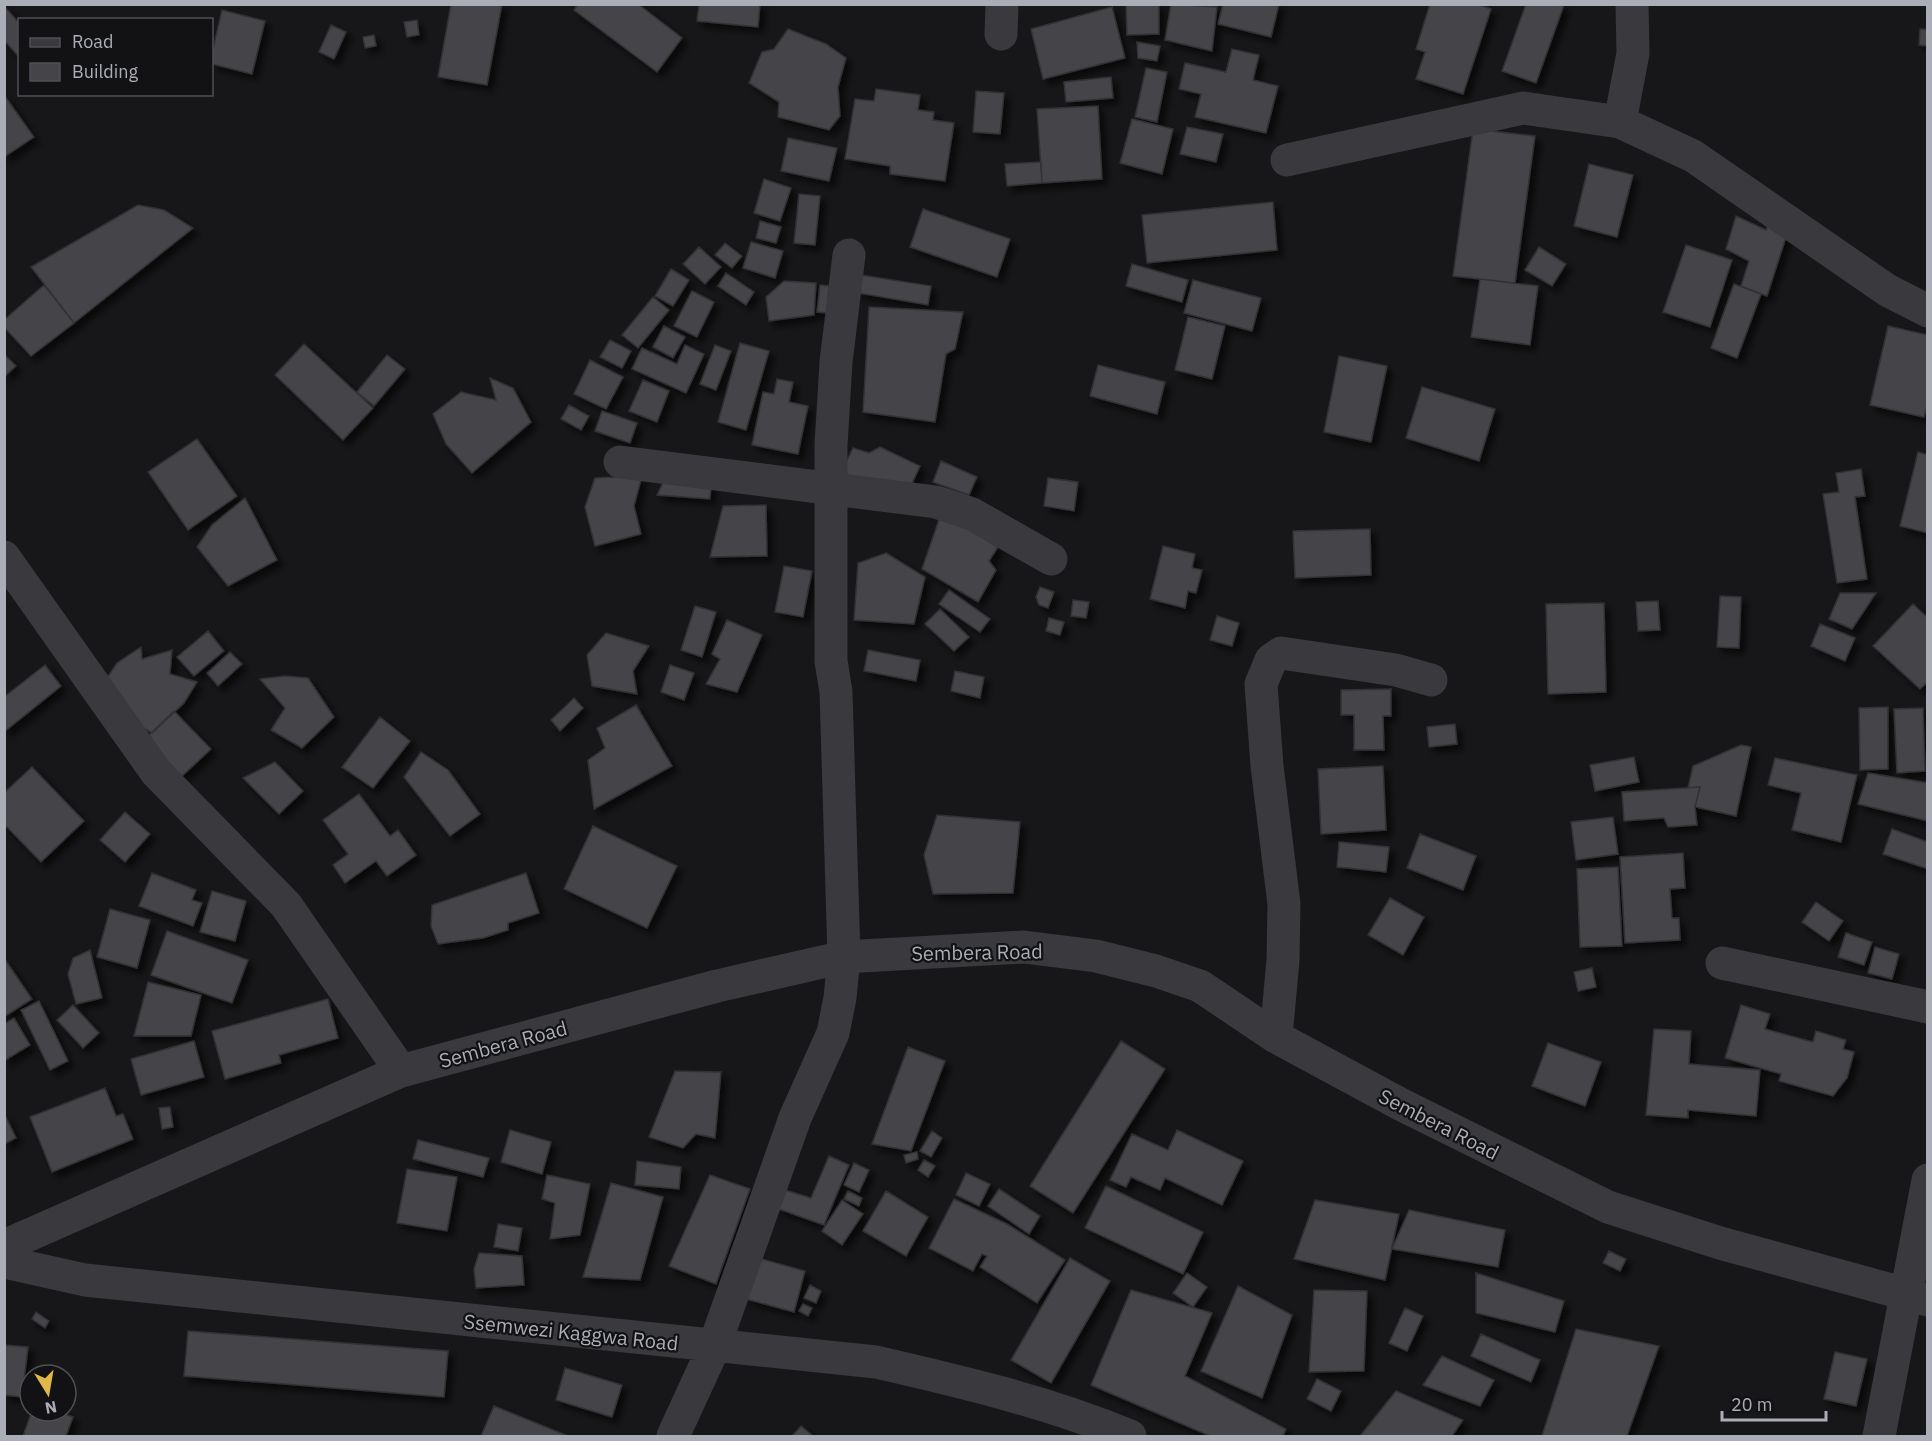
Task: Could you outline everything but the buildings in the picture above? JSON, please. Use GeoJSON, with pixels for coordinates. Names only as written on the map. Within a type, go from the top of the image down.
{"type":"FeatureCollection","features":[{"type":"Feature","properties":{"kind":"street"},"geometry":{"type":"LineString","coordinates":[[1620,122],[1633,53],[1632,4]]}},
{"type":"Feature","properties":{"kind":"street"},"geometry":{"type":"LineString","coordinates":[[1287,160],[1523,108],[1620,122],[1693,156],[1887,290],[1928,311]]}},
{"type":"Feature","properties":{"kind":"street"},"geometry":{"type":"LineString","coordinates":[[673,1437],[714,1347],[721,1321],[795,1118],[833,1033],[844,957],[836,692],[831,661],[831,490],[836,363],[849,255]]}},
{"type":"Feature","properties":{"kind":"street"},"geometry":{"type":"LineString","coordinates":[[620,462],[936,502],[972,514],[1051,559]]}},
{"type":"Feature","properties":{"kind":"street"},"geometry":{"type":"LineString","coordinates":[[4,557],[156,772],[285,905],[401,1071]]}},
{"type":"Feature","properties":{"kind":"street"},"geometry":{"type":"LineString","coordinates":[[1276,1037],[1284,960],[1284,904],[1267,766],[1261,684],[1265,669],[1270,660],[1281,652],[1396,670],[1431,680]]}},
{"type":"Feature","properties":{"kind":"street","name":"Sembera Road"},"geometry":{"type":"LineString","coordinates":[[4,1246],[401,1071],[717,986],[844,957],[1024,947],[1096,956],[1200,986],[1276,1037],[1402,1106],[1608,1207],[1720,1243],[1917,1297]]}},
{"type":"Feature","properties":{"kind":"street"},"geometry":{"type":"LineString","coordinates":[[1722,963],[1928,1007]]}},
{"type":"Feature","properties":{"kind":"street"},"geometry":{"type":"LineString","coordinates":[[1879,1437],[1917,1297],[1928,1180]]}},
{"type":"Feature","properties":{"kind":"street","name":"Ssemwezi Kaggwa Road"},"geometry":{"type":"LineString","coordinates":[[4,1262],[85,1280],[876,1362],[1007,1393],[1074,1413],[1130,1437]]}}]}
